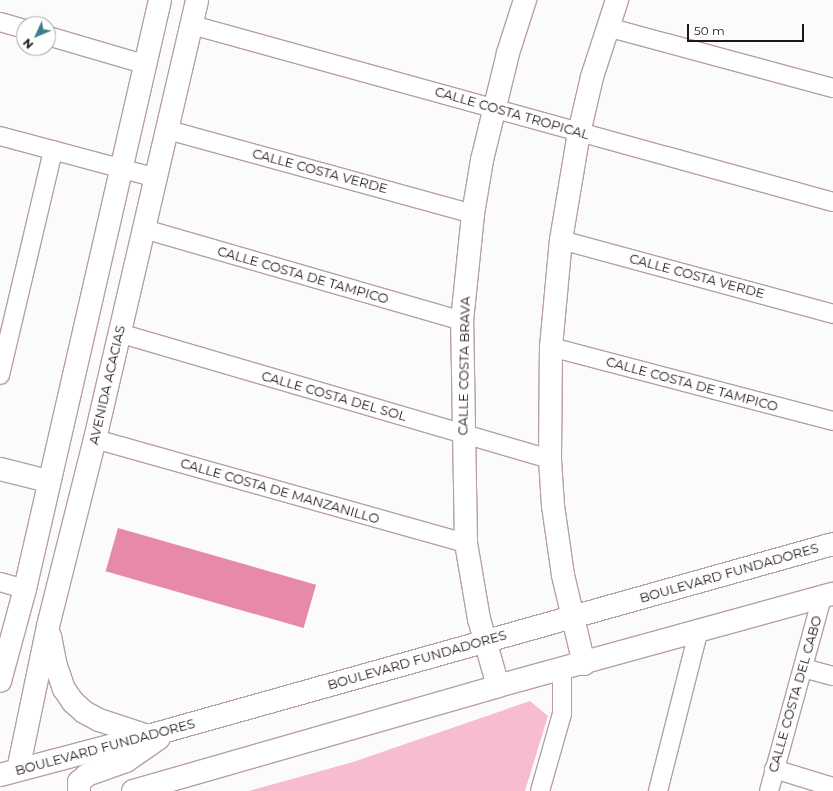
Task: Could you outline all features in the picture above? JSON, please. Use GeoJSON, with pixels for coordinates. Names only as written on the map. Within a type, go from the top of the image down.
{"type":"FeatureCollection","features":[{"type":"Feature","properties":{"kind":"street"},"geometry":{"type":"LineString","coordinates":[[0,681],[25,589],[48,481],[160,0]]}},
{"type":"Feature","properties":{"kind":"street","name":"AVENIDA ACACIAS"},"geometry":{"type":"LineString","coordinates":[[9,773],[95,439],[119,332],[157,178],[197,0]]}},
{"type":"Feature","properties":{"kind":"street"},"geometry":{"type":"LineString","coordinates":[[584,664],[563,575],[550,459],[551,347],[561,240],[579,133],[607,27],[617,0]]}},
{"type":"Feature","properties":{"kind":"street","name":"CALLE COSTA BRAVA"},"geometry":{"type":"LineString","coordinates":[[498,686],[470,577],[466,543],[462,434],[462,322],[473,214],[495,107],[520,1]]}},
{"type":"Feature","properties":{"kind":"street"},"geometry":{"type":"LineString","coordinates":[[0,22],[16,27]]}},
{"type":"Feature","properties":{"kind":"street","name":"CALLE COSTA TROPICAL"},"geometry":{"type":"LineString","coordinates":[[192,25],[495,107],[579,133],[833,202]]}},
{"type":"Feature","properties":{"kind":"street"},"geometry":{"type":"LineString","coordinates":[[607,27],[833,88]]}},
{"type":"Feature","properties":{"kind":"street"},"geometry":{"type":"LineString","coordinates":[[56,38],[144,64]]}},
{"type":"Feature","properties":{"kind":"street","name":"CALLE COSTA VERDE"},"geometry":{"type":"LineString","coordinates":[[168,130],[473,214]]}},
{"type":"Feature","properties":{"kind":"street"},"geometry":{"type":"LineString","coordinates":[[0,136],[121,167],[157,178]]}},
{"type":"Feature","properties":{"kind":"street"},"geometry":{"type":"LineString","coordinates":[[0,375],[53,150]]}},
{"type":"Feature","properties":{"kind":"street","name":"CALLE COSTA DE TAMPICO"},"geometry":{"type":"LineString","coordinates":[[144,229],[462,322]]}},
{"type":"Feature","properties":{"kind":"street","name":"CALLE COSTA VERDE"},"geometry":{"type":"LineString","coordinates":[[561,240],[833,314]]}},
{"type":"Feature","properties":{"kind":"street","name":"CALLE COSTA DEL SOL"},"geometry":{"type":"LineString","coordinates":[[119,332],[550,459]]}},
{"type":"Feature","properties":{"kind":"street","name":"CALLE COSTA DE TAMPICO"},"geometry":{"type":"LineString","coordinates":[[551,347],[833,421]]}},
{"type":"Feature","properties":{"kind":"street","name":"CALLE COSTA DE MANZANILLO"},"geometry":{"type":"LineString","coordinates":[[95,439],[466,543]]}},
{"type":"Feature","properties":{"kind":"street"},"geometry":{"type":"LineString","coordinates":[[0,468],[48,481]]}},
{"type":"Feature","properties":{"kind":"street","name":"BOULEVARD FUNDADORES"},"geometry":{"type":"LineString","coordinates":[[9,773],[170,730],[485,640],[833,544]]}},
{"type":"Feature","properties":{"kind":"street"},"geometry":{"type":"LineString","coordinates":[[0,582],[25,589]]}},
{"type":"Feature","properties":{"kind":"street"},"geometry":{"type":"LineString","coordinates":[[133,791],[498,686],[562,671],[828,596]]}},
{"type":"Feature","properties":{"kind":"street","name":"CALLE COSTA DEL CABO"},"geometry":{"type":"LineString","coordinates":[[769,791],[803,668],[828,596]]}},
{"type":"Feature","properties":{"kind":"street"},"geometry":{"type":"LineString","coordinates":[[48,626],[56,666],[64,689],[73,702],[84,712],[100,720],[148,736]]}},
{"type":"Feature","properties":{"kind":"street"},"geometry":{"type":"LineString","coordinates":[[658,791],[698,632]]}},
{"type":"Feature","properties":{"kind":"street"},"geometry":{"type":"LineString","coordinates":[[803,668],[833,676]]}},
{"type":"Feature","properties":{"kind":"street"},"geometry":{"type":"LineString","coordinates":[[540,791],[562,714],[562,671]]}},
{"type":"Feature","properties":{"kind":"street"},"geometry":{"type":"LineString","coordinates":[[78,791],[79,782],[86,775],[126,762],[170,730]]}},
{"type":"Feature","properties":{"kind":"street"},"geometry":{"type":"LineString","coordinates":[[774,770],[833,787]]}},
{"type":"Feature","properties":{"kind":"shaded area"},"geometry":{"type":"Polygon","coordinates":[[[118,528],[316,585],[304,628],[106,571],[118,528]]]}},
{"type":"Feature","properties":{"kind":"shaded area"},"geometry":{"type":"Polygon","coordinates":[[[530,701],[548,716],[525,791],[249,791],[353,762],[530,701]]]}}]}
